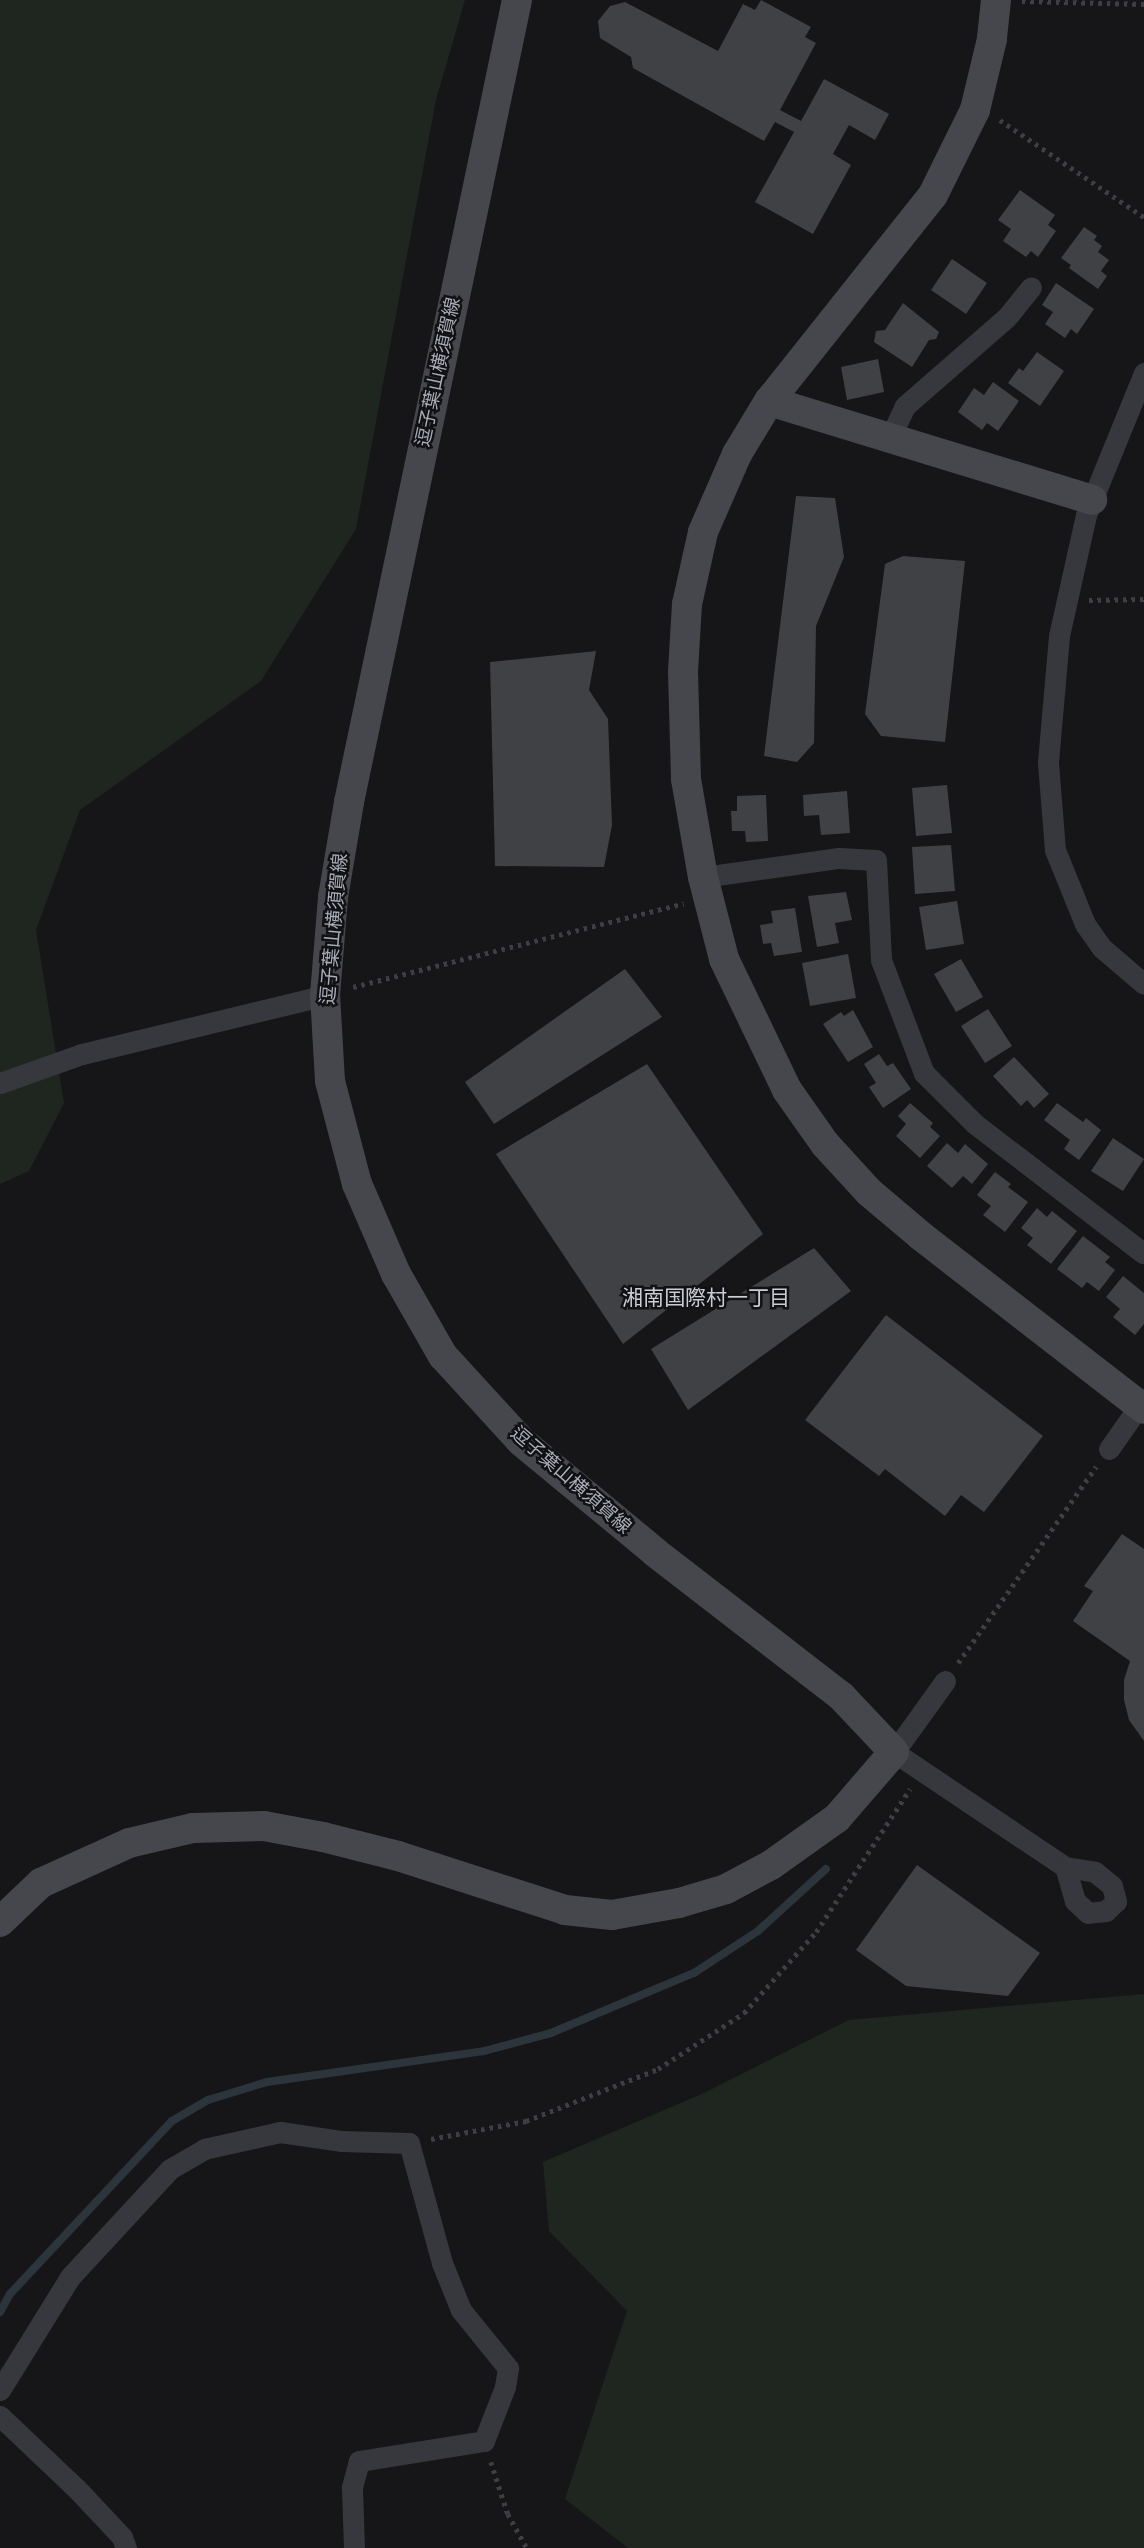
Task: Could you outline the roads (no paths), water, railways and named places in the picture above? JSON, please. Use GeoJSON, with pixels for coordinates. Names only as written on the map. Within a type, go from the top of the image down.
{"type":"FeatureCollection","features":[{"type":"Feature","properties":{"kind":"main road","name":"逗子葉山横須賀線"},"geometry":{"type":"LineString","coordinates":[[517,0],[349,802],[333,897],[325,995],[330,1081],[357,1184],[396,1274],[443,1356],[521,1441],[655,1552],[841,1696],[894,1752]]}},
{"type":"Feature","properties":{"kind":"main road"},"geometry":{"type":"LineString","coordinates":[[996,0],[992,39],[975,110],[933,195],[769,401],[737,454],[703,532],[687,604],[683,672],[686,779],[706,887],[724,959],[749,1017],[787,1090],[825,1144],[869,1192],[921,1236],[1143,1404]]}},
{"type":"Feature","properties":{"kind":"main road"},"geometry":{"type":"LineString","coordinates":[[769,401],[1092,500]]}},
{"type":"Feature","properties":{"kind":"main road"},"geometry":{"type":"LineString","coordinates":[[0,1922],[41,1883],[84,1862],[129,1843],[192,1828],[216,1827],[264,1826],[323,1838],[398,1856],[565,1910],[612,1915],[679,1903],[726,1889],[771,1865],[837,1818],[894,1752]]}},
{"type":"Feature","properties":{"kind":"street"},"geometry":{"type":"LineString","coordinates":[[890,438],[905,406],[1007,317],[1031,287]]}},
{"type":"Feature","properties":{"kind":"street"},"geometry":{"type":"LineString","coordinates":[[1144,373],[1092,500],[1067,600],[1059,636],[1048,763],[1055,850],[1085,924],[1102,948],[1144,984]]}},
{"type":"Feature","properties":{"kind":"street"},"geometry":{"type":"LineString","coordinates":[[706,887],[839,858],[876,860],[881,960],[924,1073],[975,1124],[1143,1253]]}},
{"type":"Feature","properties":{"kind":"street"},"geometry":{"type":"LineString","coordinates":[[0,1083],[82,1055],[325,995]]}},
{"type":"Feature","properties":{"kind":"street"},"geometry":{"type":"LineString","coordinates":[[1109,1449],[1143,1404]]}},
{"type":"Feature","properties":{"kind":"street"},"geometry":{"type":"LineString","coordinates":[[945,1681],[894,1752],[1065,1867]]}},
{"type":"Feature","properties":{"kind":"street"},"geometry":{"type":"LineString","coordinates":[[0,2390],[70,2277],[170,2169],[204,2149],[280,2133],[342,2141],[409,2143],[442,2263],[461,2310],[509,2368],[484,2441],[359,2461],[352,2488],[354,2548]]}},
{"type":"Feature","properties":{"kind":"street"},"geometry":{"type":"LineString","coordinates":[[0,2417],[76,2488],[122,2537],[126,2548]]}},
{"type":"Feature","properties":{"kind":"waterway"},"geometry":{"type":"LineString","coordinates":[[0,2312],[10,2294],[172,2121],[208,2100],[267,2082],[484,2051],[551,2033],[694,1973],[758,1931],[826,1869]]}},
{"type":"Feature","properties":{"kind":"district","name":"湘南国際村一丁目"},"geometry":{"type":"Point","coordinates":[706,1297]}}]}
